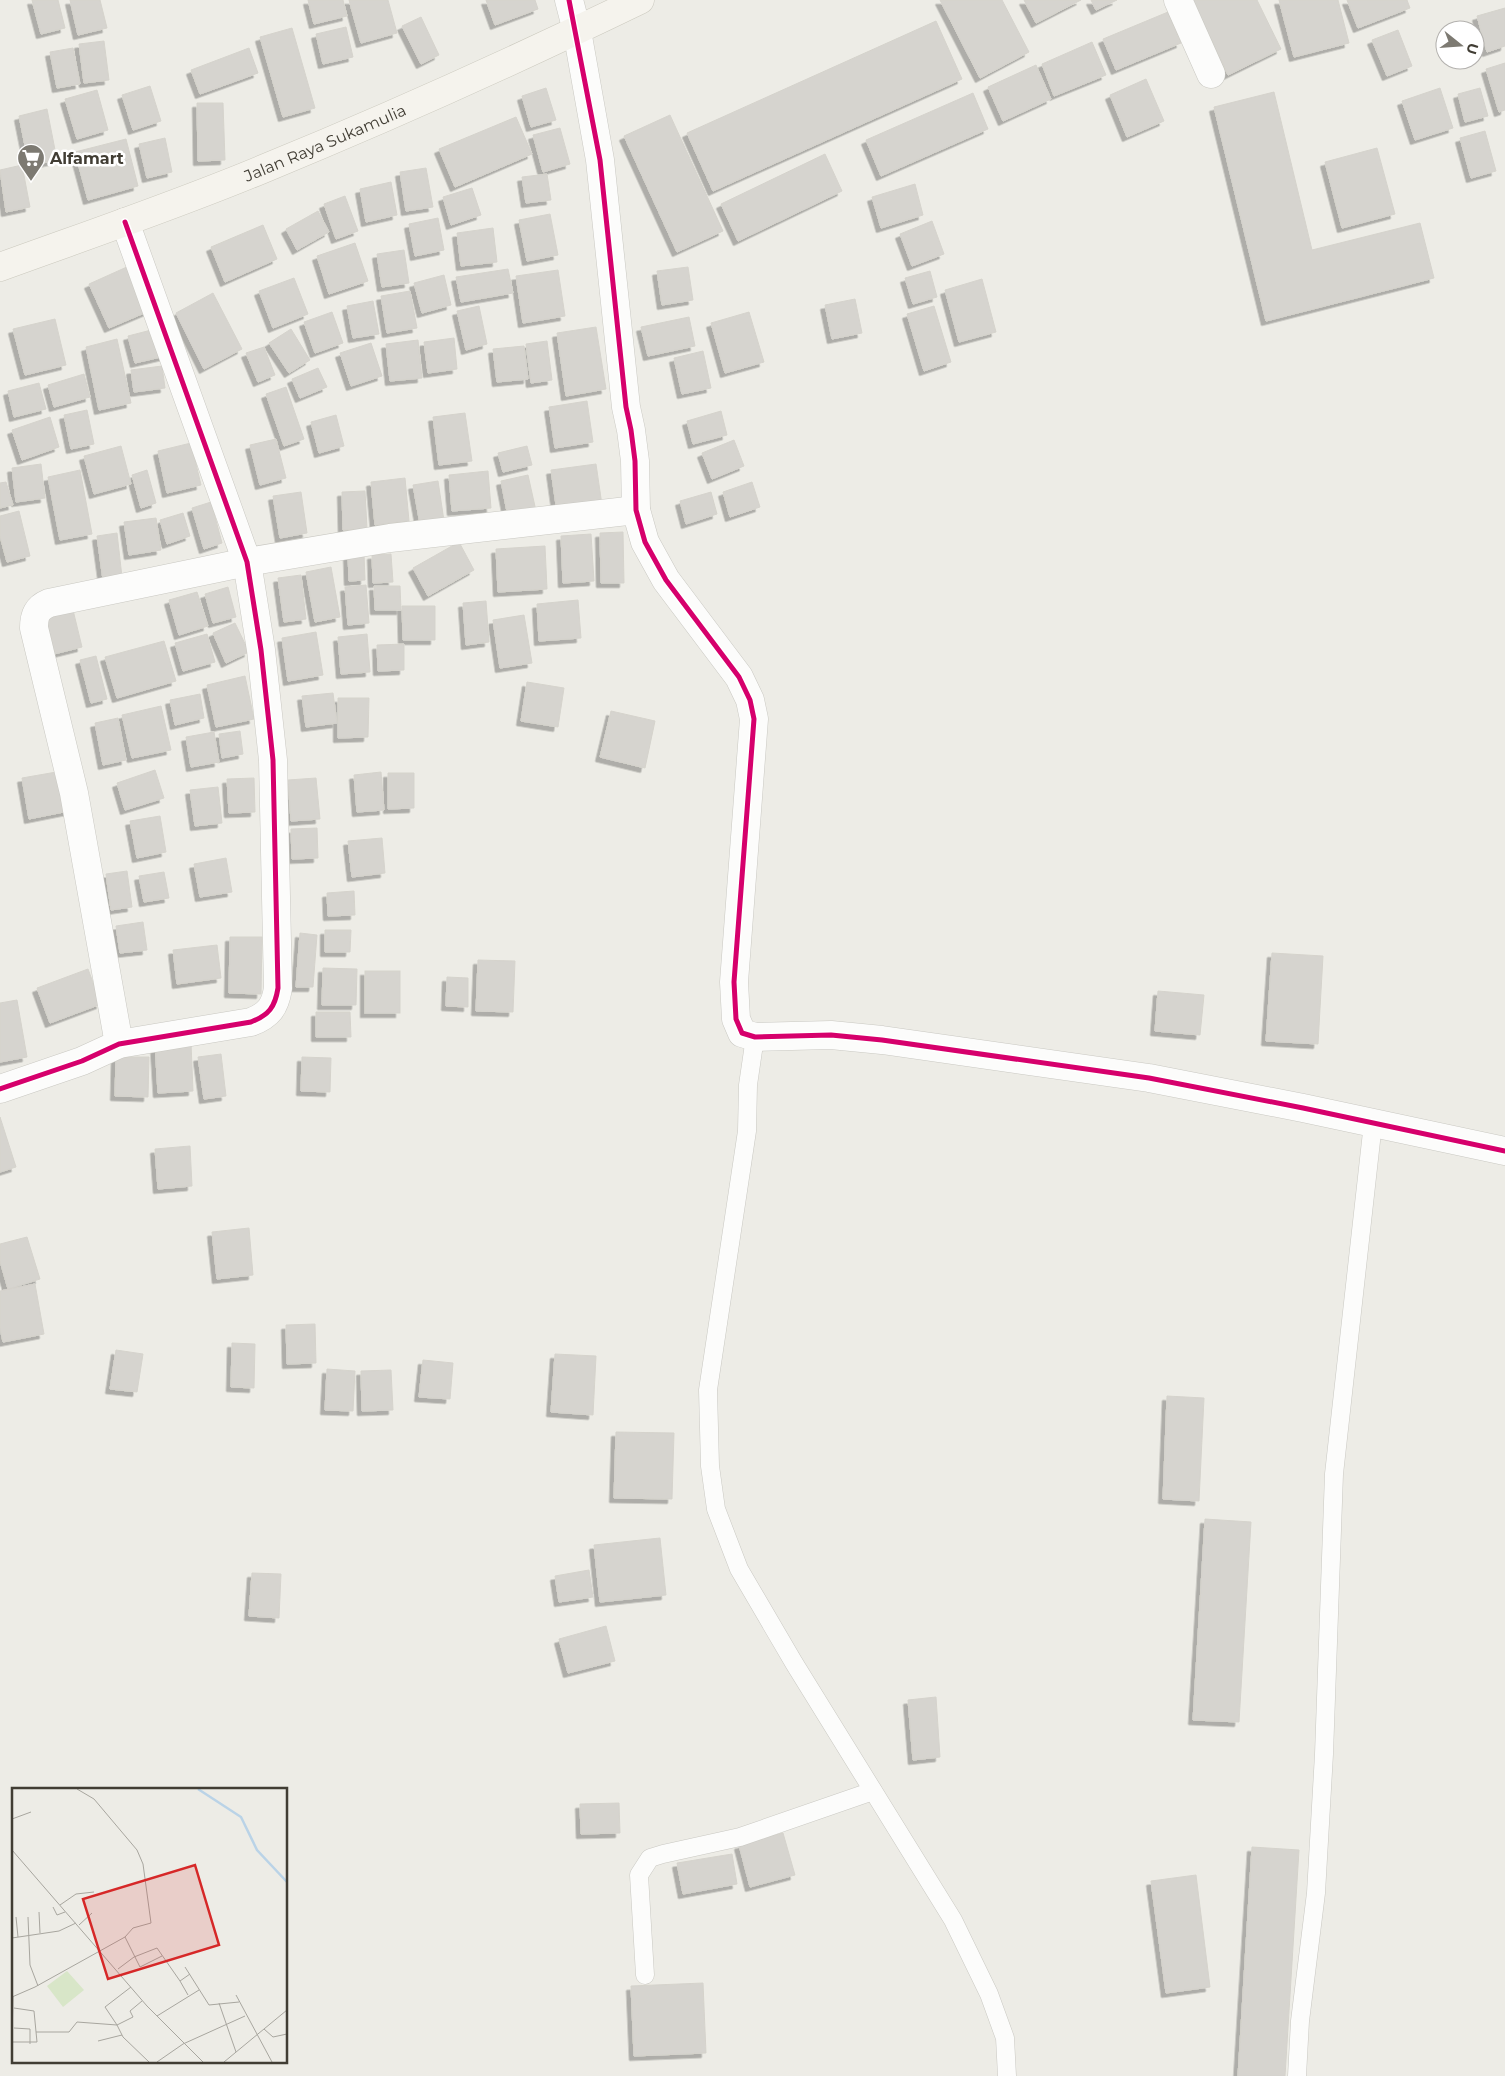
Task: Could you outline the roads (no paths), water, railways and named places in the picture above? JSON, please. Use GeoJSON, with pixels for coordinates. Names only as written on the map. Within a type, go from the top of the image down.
{"type":"FeatureCollection","features":[{"type":"Feature","properties":{"kind":"main road","name":"Jalan Raya Sukamulia"},"geometry":{"type":"LineString","coordinates":[[0,266],[125,222],[263,169],[577,31],[640,0]]}},
{"type":"Feature","properties":{"kind":"street"},"geometry":{"type":"LineString","coordinates":[[570,0],[600,160],[624,388],[635,461],[636,510],[644,542],[675,593],[739,677],[750,700],[754,719],[734,982],[736,1019],[742,1033],[755,1037],[830,1035],[901,1043],[1149,1078],[1505,1151]]}},
{"type":"Feature","properties":{"kind":"street"},"geometry":{"type":"LineString","coordinates":[[1178,0],[1211,74]]}},
{"type":"Feature","properties":{"kind":"street"},"geometry":{"type":"LineString","coordinates":[[0,1089],[82,1061],[119,1044],[251,1022],[264,1017],[271,1011],[276,1002],[278,988],[273,760],[260,650],[246,562],[125,222]]}},
{"type":"Feature","properties":{"kind":"street"},"geometry":{"type":"LineString","coordinates":[[119,1044],[74,793],[34,628],[34,618],[37,611],[49,602],[246,562],[390,538],[636,510]]}},
{"type":"Feature","properties":{"kind":"lane"},"geometry":{"type":"LineString","coordinates":[[755,1037],[748,1085],[748,1131],[708,1390],[710,1466],[716,1509],[739,1569],[953,1920],[989,1994],[1005,2038],[1007,2076]]}},
{"type":"Feature","properties":{"kind":"lane"},"geometry":{"type":"LineString","coordinates":[[1296,2076],[1300,2021],[1316,1893],[1324,1754],[1334,1474],[1373,1123]]}},
{"type":"Feature","properties":{"kind":"lane"},"geometry":{"type":"LineString","coordinates":[[645,1975],[639,1875],[650,1858],[740,1837],[873,1791]]}},
{"type":"Feature","properties":{"kind":"place","name":"Alfamart"},"geometry":{"type":"Point","coordinates":[31,182]}}]}
